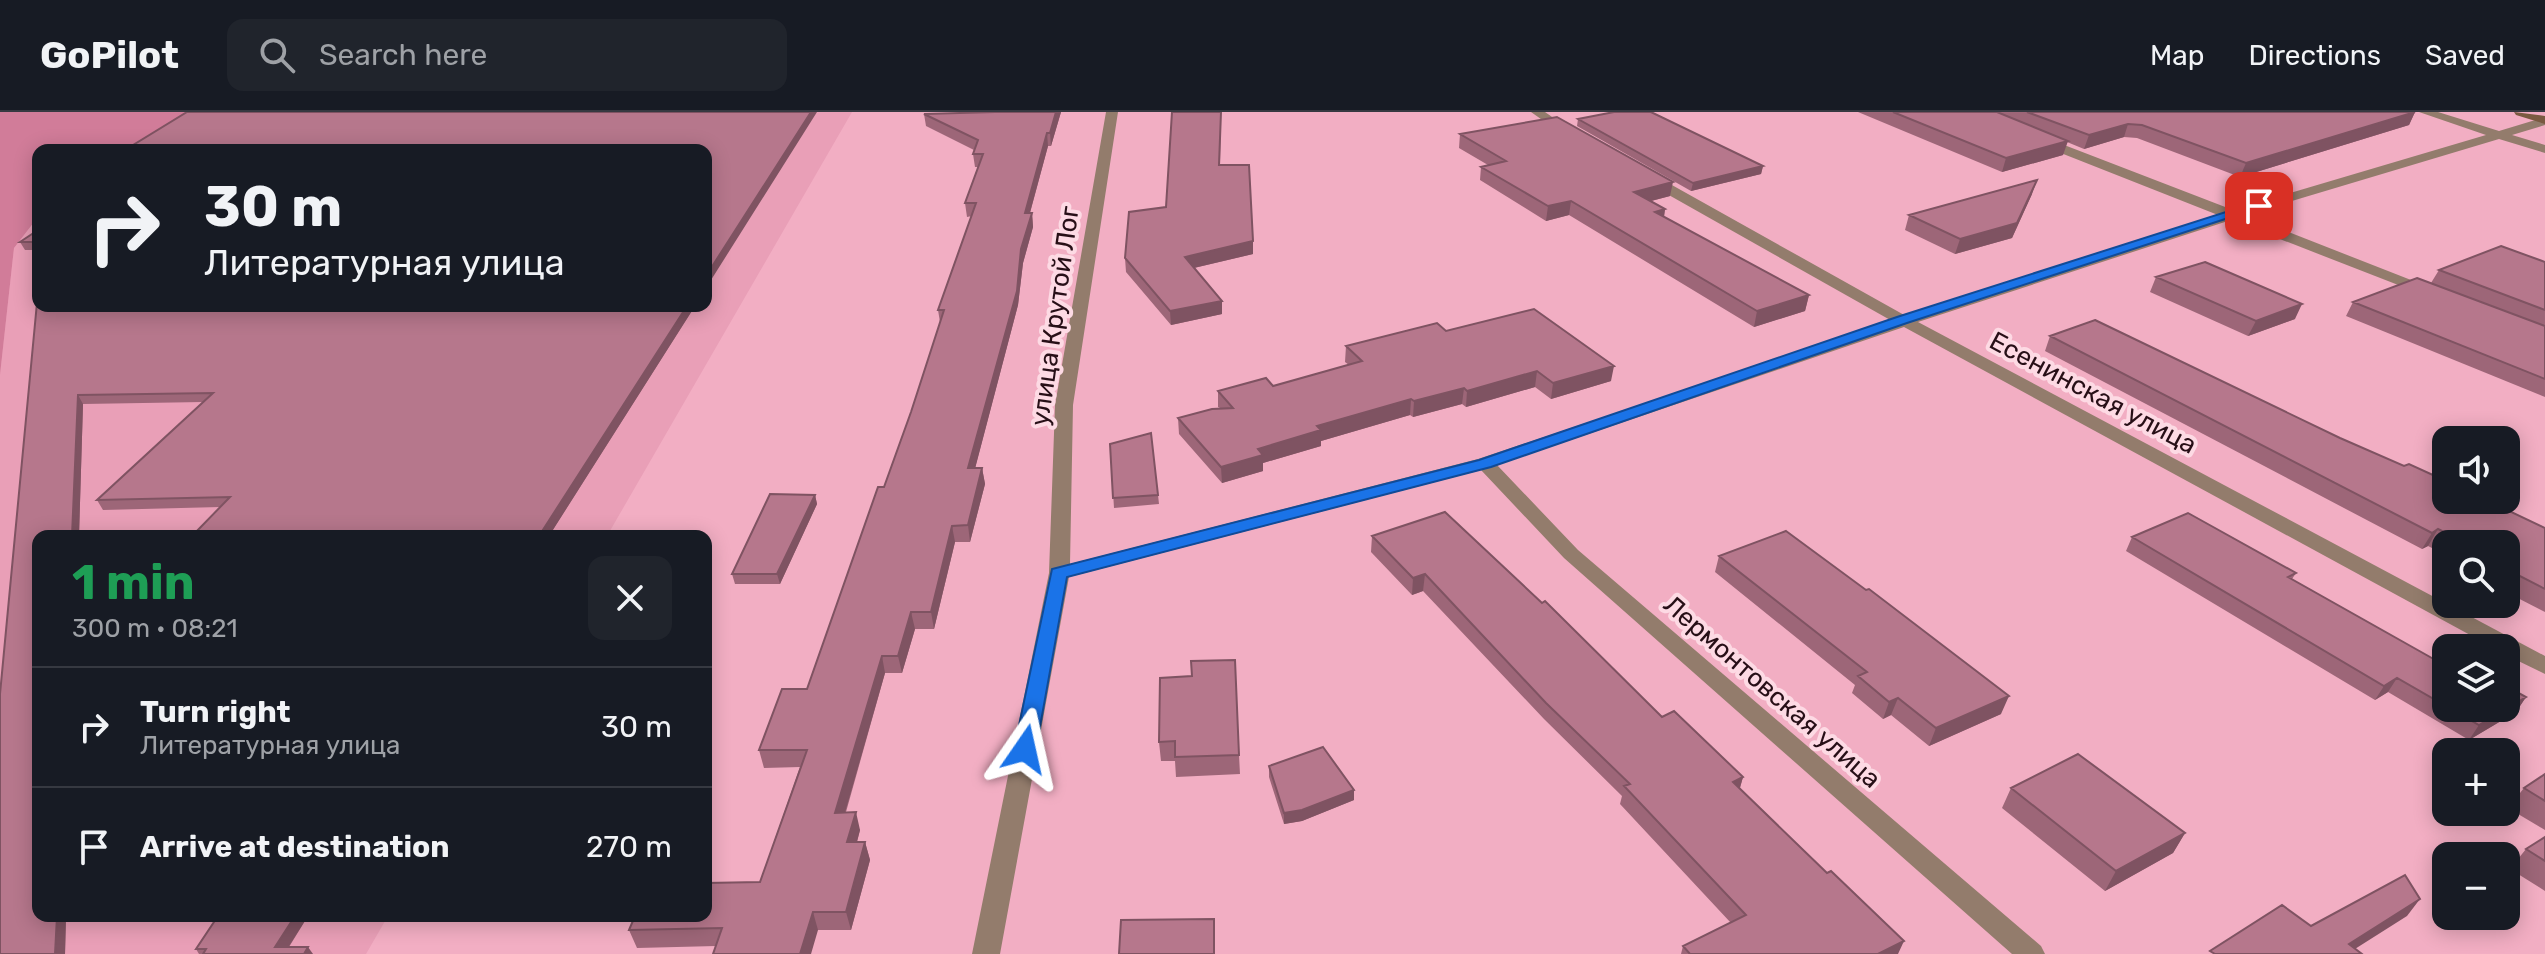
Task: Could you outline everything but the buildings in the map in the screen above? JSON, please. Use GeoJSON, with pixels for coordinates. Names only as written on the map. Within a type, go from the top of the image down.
{"type":"FeatureCollection","features":[{"type":"Feature","properties":{"kind":"main road"},"geometry":{"type":"LineString","coordinates":[[2520,112],[2545,120]]}},
{"type":"Feature","properties":{"kind":"street","name":"улица Крутой Лог"},"geometry":{"type":"LineString","coordinates":[[986,954],[1059,573],[1064,405],[1112,112]]}},
{"type":"Feature","properties":{"kind":"street"},"geometry":{"type":"LineString","coordinates":[[1537,112],[1589,144]]}},
{"type":"Feature","properties":{"kind":"street"},"geometry":{"type":"LineString","coordinates":[[2425,112],[2545,149]]}},
{"type":"Feature","properties":{"kind":"street"},"geometry":{"type":"LineString","coordinates":[[1059,573],[1485,463],[1902,320],[2229,215],[2545,120]]}},
{"type":"Feature","properties":{"kind":"street"},"geometry":{"type":"LineString","coordinates":[[2027,135],[2444,298]]}},
{"type":"Feature","properties":{"kind":"street","name":"Есенинская улица"},"geometry":{"type":"LineString","coordinates":[[1630,167],[1902,320],[2545,666]]}},
{"type":"Feature","properties":{"kind":"street","name":"Лермонтовская улица"},"geometry":{"type":"LineString","coordinates":[[1485,463],[1571,554],[2031,954]]}},
{"type":"Feature","properties":{"kind":"shaded area"},"geometry":{"type":"Polygon","coordinates":[[[0,112],[190,112],[137,144],[32,144],[32,225],[14,248],[0,375],[0,112]]]}},
{"type":"Feature","properties":{"kind":"shaded area"},"geometry":{"type":"Polygon","coordinates":[[[190,112],[852,112],[610,530],[32,530],[32,922],[385,922],[366,954],[0,954],[0,375],[14,248],[32,225],[32,312],[712,312],[712,144],[625,144],[190,112]]]}},
{"type":"Feature","properties":{"kind":"route"},"geometry":{"type":"LineString","coordinates":[[1025,749],[1059,573],[1485,463],[1902,320],[2259,206]]}}]}
